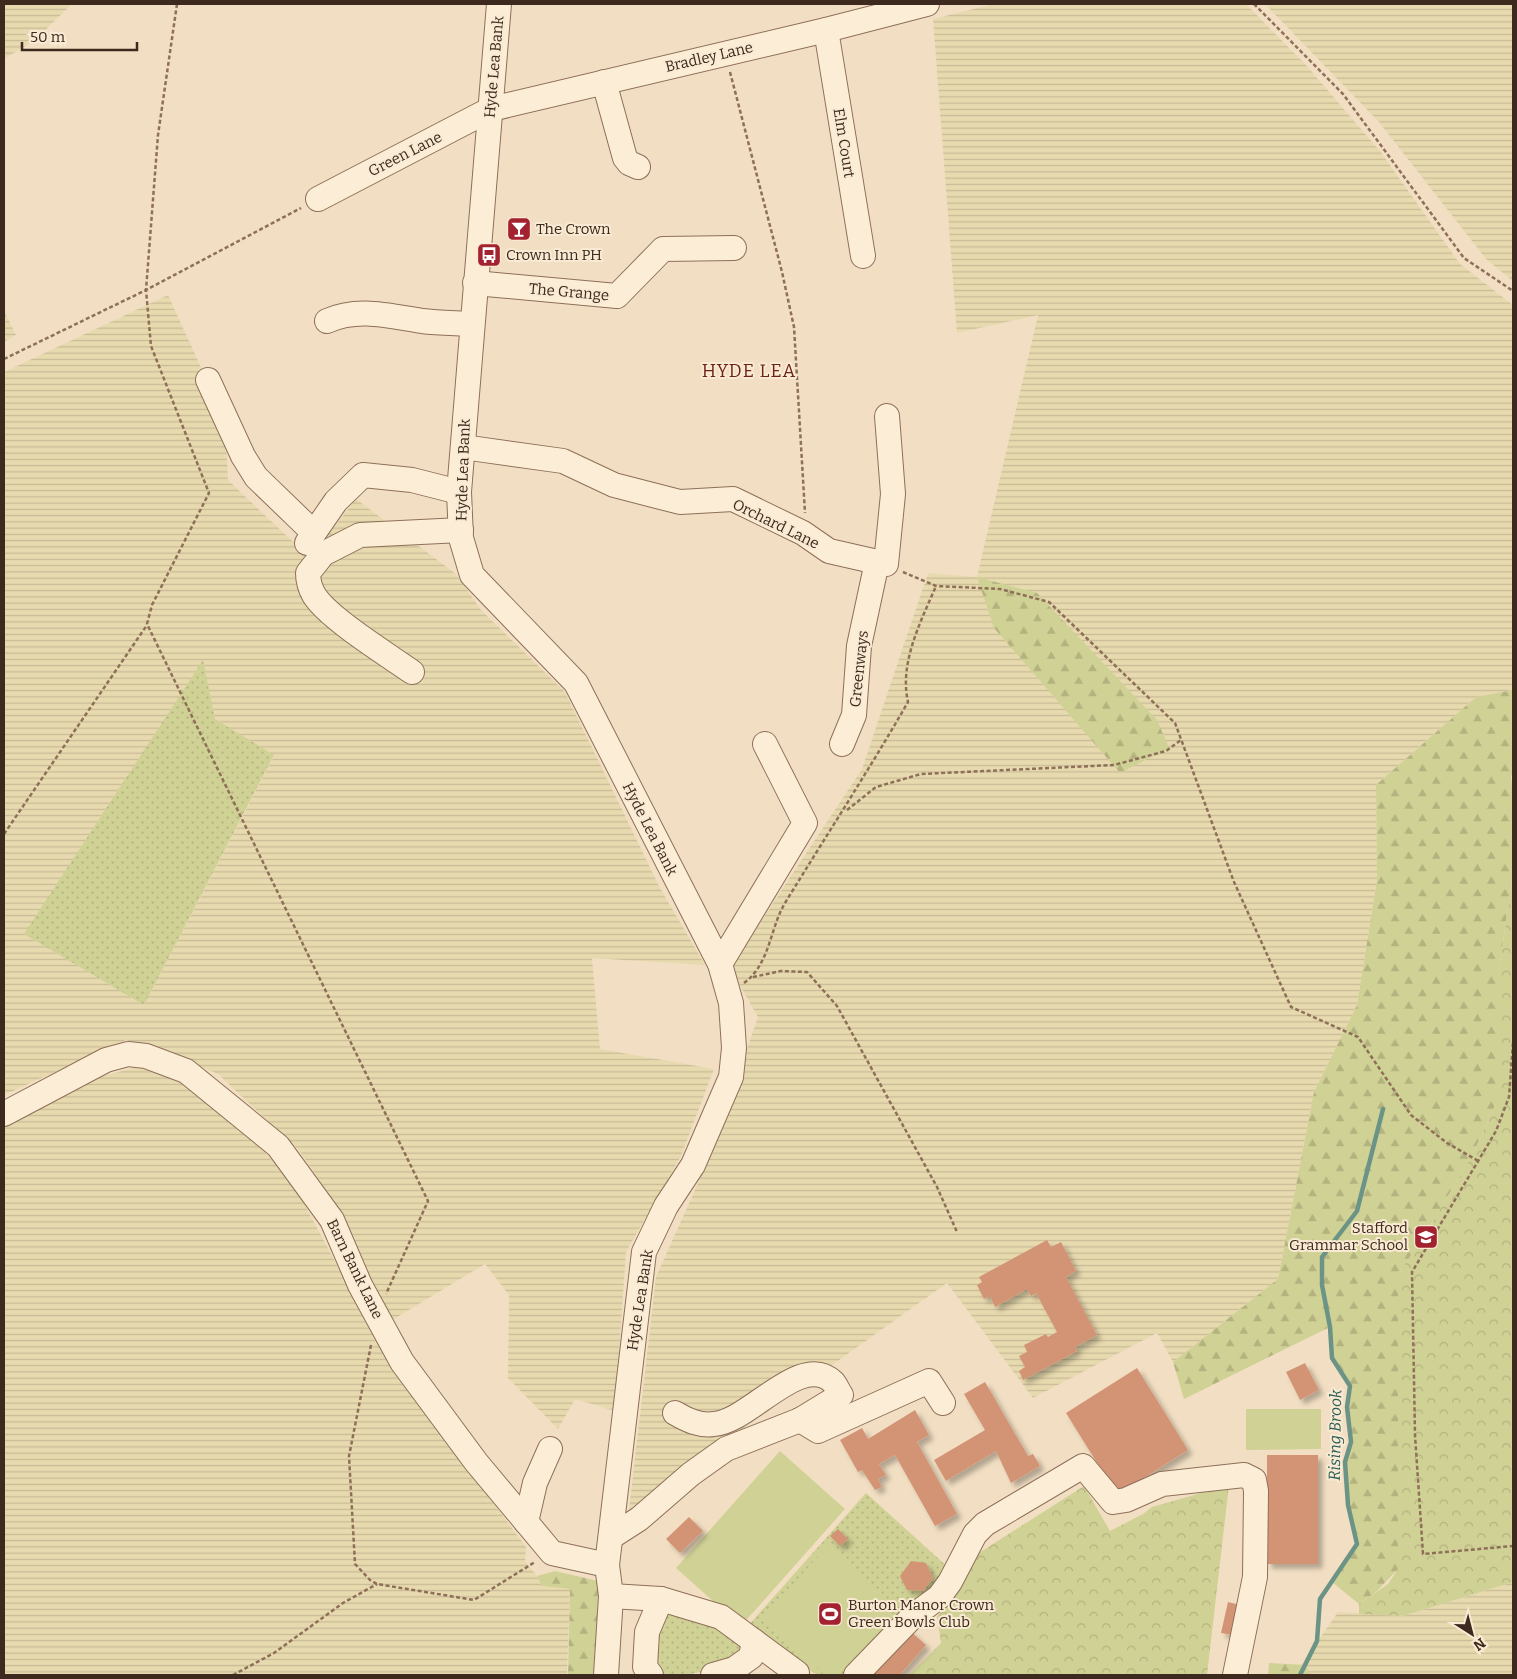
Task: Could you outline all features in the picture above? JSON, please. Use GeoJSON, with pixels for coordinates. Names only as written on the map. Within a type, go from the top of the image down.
{"type":"FeatureCollection","features":[{"type":"Feature","properties":{"kind":"street","name":"Hyde Lea Bank"},"geometry":{"type":"LineString","coordinates":[[499,4],[459,492],[461,530],[472,575],[576,683],[720,964],[730,993],[734,1048],[731,1077],[693,1166],[666,1206],[644,1252],[610,1537],[608,1565],[612,1596],[606,1675]]}},
{"type":"Feature","properties":{"kind":"street","name":"Bradley Lane"},"geometry":{"type":"LineString","coordinates":[[491,109],[826,30],[927,4]]}},
{"type":"Feature","properties":{"kind":"street","name":"Elm Court"},"geometry":{"type":"LineString","coordinates":[[826,30],[863,256]]}},
{"type":"Feature","properties":{"kind":"street"},"geometry":{"type":"LineString","coordinates":[[604,82],[625,158],[629,163],[638,167]]}},
{"type":"Feature","properties":{"kind":"street","name":"Green Lane"},"geometry":{"type":"LineString","coordinates":[[318,199],[491,109]]}},
{"type":"Feature","properties":{"kind":"street","name":"The Grange"},"geometry":{"type":"LineString","coordinates":[[475,283],[617,296],[662,249],[734,248]]}},
{"type":"Feature","properties":{"kind":"street"},"geometry":{"type":"LineString","coordinates":[[327,321],[341,315],[361,313],[424,321],[472,324]]}},
{"type":"Feature","properties":{"kind":"street"},"geometry":{"type":"LineString","coordinates":[[208,380],[242,456],[256,477],[310,537],[336,501],[363,475],[412,480],[459,492]]}},
{"type":"Feature","properties":{"kind":"street","name":"Greenways"},"geometry":{"type":"LineString","coordinates":[[842,744],[854,715],[859,646],[882,563],[893,494],[887,416]]}},
{"type":"Feature","properties":{"kind":"street","name":"Orchard Lane"},"geometry":{"type":"LineString","coordinates":[[463,447],[563,461],[614,485],[680,502],[733,499],[803,534],[829,551],[882,563]]}},
{"type":"Feature","properties":{"kind":"street"},"geometry":{"type":"LineString","coordinates":[[412,672],[359,635],[320,603],[308,581],[308,572],[323,554],[360,535],[461,530]]}},
{"type":"Feature","properties":{"kind":"street"},"geometry":{"type":"LineString","coordinates":[[720,964],[805,823],[765,744]]}},
{"type":"Feature","properties":{"kind":"street","name":"Barn Bank Lane"},"geometry":{"type":"LineString","coordinates":[[4,1114],[106,1060],[128,1054],[146,1056],[186,1071],[278,1146],[332,1220],[360,1285],[402,1362],[476,1462],[552,1553]]}},
{"type":"Feature","properties":{"kind":"street"},"geometry":{"type":"LineString","coordinates":[[610,1537],[639,1519],[691,1474],[726,1449],[800,1420],[840,1395],[832,1382],[812,1373],[795,1378],[734,1418],[715,1424],[692,1423],[674,1413]]}},
{"type":"Feature","properties":{"kind":"street"},"geometry":{"type":"LineString","coordinates":[[800,1420],[818,1431],[929,1381],[943,1403]]}},
{"type":"Feature","properties":{"kind":"street"},"geometry":{"type":"LineString","coordinates":[[526,1522],[535,1483],[550,1449]]}},
{"type":"Feature","properties":{"kind":"street"},"geometry":{"type":"LineString","coordinates":[[856,1675],[913,1616],[939,1597],[950,1582],[965,1549],[980,1529],[1077,1468],[1084,1466],[1114,1502],[1126,1500],[1162,1484],[1244,1475],[1254,1480],[1256,1491],[1254,1618],[1235,1675]]}},
{"type":"Feature","properties":{"kind":"street"},"geometry":{"type":"LineString","coordinates":[[552,1553],[608,1565]]}},
{"type":"Feature","properties":{"kind":"street"},"geometry":{"type":"LineString","coordinates":[[612,1596],[661,1599],[720,1617],[798,1674]]}},
{"type":"Feature","properties":{"kind":"street"},"geometry":{"type":"LineString","coordinates":[[651,1675],[645,1667],[647,1632],[661,1599]]}},
{"type":"Feature","properties":{"kind":"street"},"geometry":{"type":"LineString","coordinates":[[713,1675],[734,1669],[751,1657],[754,1641]]}},
{"type":"Feature","properties":{"kind":"path"},"geometry":{"type":"LineString","coordinates":[[4,834],[147,624],[152,605],[209,493],[151,346],[146,290],[158,135],[177,4]]}},
{"type":"Feature","properties":{"kind":"path"},"geometry":{"type":"LineString","coordinates":[[1254,4],[1343,94],[1464,258],[1513,289]]}},
{"type":"Feature","properties":{"kind":"path"},"geometry":{"type":"LineString","coordinates":[[726,53],[782,272],[794,327],[806,516],[803,534]]}},
{"type":"Feature","properties":{"kind":"path"},"geometry":{"type":"LineString","coordinates":[[4,359],[146,290],[318,199]]}},
{"type":"Feature","properties":{"kind":"path"},"geometry":{"type":"LineString","coordinates":[[882,563],[936,586],[1000,589],[1049,602],[1175,723],[1234,882],[1291,1007],[1358,1037],[1411,1115],[1447,1143],[1480,1162]]}},
{"type":"Feature","properties":{"kind":"path"},"geometry":{"type":"LineString","coordinates":[[730,993],[752,977],[761,963],[784,905],[844,812],[908,702],[905,688],[913,641],[936,586]]}},
{"type":"Feature","properties":{"kind":"path"},"geometry":{"type":"LineString","coordinates":[[147,624],[428,1201],[377,1315]]}},
{"type":"Feature","properties":{"kind":"path"},"geometry":{"type":"LineString","coordinates":[[844,812],[876,787],[921,774],[1114,765],[1166,751],[1181,740]]}},
{"type":"Feature","properties":{"kind":"path"},"geometry":{"type":"LineString","coordinates":[[752,977],[781,971],[807,972],[836,1006],[937,1187],[957,1232]]}},
{"type":"Feature","properties":{"kind":"path"},"geometry":{"type":"LineString","coordinates":[[1513,1043],[1509,1097],[1496,1131],[1480,1162],[1412,1272],[1415,1435],[1423,1554],[1513,1546]]}},
{"type":"Feature","properties":{"kind":"path"},"geometry":{"type":"LineString","coordinates":[[371,1343],[349,1456],[355,1564],[370,1580],[377,1584],[474,1600],[552,1553]]}},
{"type":"Feature","properties":{"kind":"path"},"geometry":{"type":"LineString","coordinates":[[233,1675],[274,1653],[343,1602],[377,1584]]}},
{"type":"Feature","properties":{"kind":"shaded area"},"geometry":{"type":"Polygon","coordinates":[[[4,4],[72,4],[35,40],[4,59],[4,4]]]}},
{"type":"Feature","properties":{"kind":"shaded area"},"geometry":{"type":"Polygon","coordinates":[[[994,4],[1246,4],[1306,65],[1380,151],[1460,264],[1513,305],[1513,690],[1476,697],[1376,785],[1377,880],[1357,1005],[1314,1092],[1278,1279],[1173,1362],[1157,1333],[1033,1398],[947,1283],[629,1510],[656,1277],[711,1154],[758,1017],[730,968],[862,769],[928,573],[977,577],[1038,315],[957,333],[933,19],[994,4]]]}},
{"type":"Feature","properties":{"kind":"shaded area"},"geometry":{"type":"Polygon","coordinates":[[[1265,4],[1513,4],[1513,281],[1486,259],[1379,122],[1265,4]]]}},
{"type":"Feature","properties":{"kind":"shaded area"},"geometry":{"type":"Polygon","coordinates":[[[168,295],[225,420],[228,480],[310,558],[356,499],[456,574],[481,610],[565,692],[660,888],[705,965],[592,958],[600,1049],[714,1069],[681,1156],[626,1252],[615,1411],[575,1399],[558,1429],[508,1378],[509,1295],[485,1264],[389,1322],[335,1203],[298,1149],[218,1074],[158,1049],[126,1040],[4,1095],[4,372],[168,295]],[[202,661],[144,1005],[274,756],[215,719],[202,661]]]}},
{"type":"Feature","properties":{"kind":"shaded area"},"geometry":{"type":"Polygon","coordinates":[[[4,311],[16,335],[4,342],[4,311]]]}},
{"type":"Feature","properties":{"kind":"shaded area"},"geometry":{"type":"Polygon","coordinates":[[[136,1067],[185,1083],[249,1134],[295,1187],[378,1341],[403,1382],[526,1547],[525,1561],[542,1586],[570,1589],[567,1675],[4,1675],[4,1125],[90,1080],[136,1067]]]}},
{"type":"Feature","properties":{"kind":"shaded area"},"geometry":{"type":"Polygon","coordinates":[[[1513,1582],[1513,1675],[1304,1675],[1299,1668],[1338,1612],[1403,1616],[1513,1582]]]}},
{"type":"Feature","properties":{"kind":"green space"},"geometry":{"type":"Polygon","coordinates":[[[977,577],[1037,593],[1157,720],[1169,748],[1120,773],[994,628],[977,577]]]}},
{"type":"Feature","properties":{"kind":"green space"},"geometry":{"type":"Polygon","coordinates":[[[203,660],[215,719],[274,755],[144,1005],[24,934],[203,660]]]}},
{"type":"Feature","properties":{"kind":"green space"},"geometry":{"type":"Polygon","coordinates":[[[1513,690],[1513,774],[1511,776],[1513,794],[1513,872],[1498,978],[1498,1099],[1472,1156],[1421,1241],[1398,1274],[1398,1569],[1376,1592],[1359,1604],[1332,1582],[1357,1544],[1348,1505],[1345,1463],[1351,1442],[1347,1407],[1350,1386],[1332,1358],[1330,1327],[1184,1399],[1173,1362],[1278,1279],[1314,1092],[1357,1005],[1377,880],[1376,785],[1476,697],[1513,690]]]}},
{"type":"Feature","properties":{"kind":"green space"},"geometry":{"type":"Polygon","coordinates":[[[1513,872],[1513,1582],[1403,1616],[1359,1614],[1359,1604],[1388,1584],[1398,1569],[1398,1274],[1421,1241],[1472,1156],[1498,1099],[1498,978],[1513,872]]]}},
{"type":"Feature","properties":{"kind":"green space"},"geometry":{"type":"Polygon","coordinates":[[[1246,1409],[1321,1409],[1321,1449],[1246,1450],[1246,1409]]]}},
{"type":"Feature","properties":{"kind":"green space"},"geometry":{"type":"Polygon","coordinates":[[[780,1451],[845,1509],[741,1626],[676,1568],[780,1451]]]}},
{"type":"Feature","properties":{"kind":"green space"},"geometry":{"type":"Polygon","coordinates":[[[1229,1485],[1207,1675],[909,1675],[941,1643],[937,1616],[947,1607],[971,1558],[1084,1486],[1110,1531],[1143,1514],[1152,1507],[1229,1485]]]}},
{"type":"Feature","properties":{"kind":"green space"},"geometry":{"type":"Polygon","coordinates":[[[866,1493],[950,1569],[850,1675],[817,1675],[747,1627],[866,1493]]]}},
{"type":"Feature","properties":{"kind":"green space","name":"Burton Manor Crown Green Bowls Club"},"geometry":{"type":"Polygon","coordinates":[[[827,1546],[897,1607],[838,1675],[825,1675],[762,1620],[827,1546]]]}},
{"type":"Feature","properties":{"kind":"green space"},"geometry":{"type":"Polygon","coordinates":[[[555,1571],[598,1581],[597,1675],[568,1675],[570,1589],[542,1586],[537,1576],[555,1571]]]}},
{"type":"Feature","properties":{"kind":"green space"},"geometry":{"type":"Polygon","coordinates":[[[670,1612],[725,1627],[739,1638],[742,1649],[733,1665],[686,1675],[661,1675],[657,1660],[657,1642],[665,1617],[670,1612]]]}},
{"type":"Feature","properties":{"kind":"green space"},"geometry":{"type":"Polygon","coordinates":[[[1269,1663],[1305,1665],[1311,1675],[1268,1675],[1269,1663]]]}},
{"type":"Feature","properties":{"kind":"building"},"geometry":{"type":"Polygon","coordinates":[[[1047,1240],[1051,1247],[1061,1242],[1076,1271],[1066,1277],[1097,1335],[1075,1347],[1077,1351],[1023,1380],[1019,1371],[1025,1367],[1019,1356],[1027,1352],[1024,1345],[1046,1334],[1048,1337],[1057,1332],[1036,1293],[1031,1296],[1027,1289],[995,1307],[990,1296],[984,1299],[977,1285],[982,1282],[979,1277],[1047,1240]]]}},
{"type":"Feature","properties":{"kind":"building"},"geometry":{"type":"Polygon","coordinates":[[[1305,1363],[1319,1390],[1300,1400],[1286,1372],[1305,1363]]]}},
{"type":"Feature","properties":{"kind":"building"},"geometry":{"type":"Polygon","coordinates":[[[1137,1368],[1188,1450],[1117,1495],[1066,1413],[1137,1368]]]}},
{"type":"Feature","properties":{"kind":"building"},"geometry":{"type":"Polygon","coordinates":[[[985,1382],[1028,1456],[1033,1454],[1040,1466],[1011,1483],[996,1451],[946,1481],[934,1460],[985,1430],[964,1394],[985,1382]]]}},
{"type":"Feature","properties":{"kind":"building"},"geometry":{"type":"Polygon","coordinates":[[[915,1410],[929,1435],[917,1442],[957,1514],[935,1526],[895,1455],[879,1464],[886,1475],[878,1479],[882,1487],[875,1490],[862,1470],[858,1472],[840,1440],[862,1428],[868,1439],[915,1410]]]}},
{"type":"Feature","properties":{"kind":"building"},"geometry":{"type":"Polygon","coordinates":[[[1267,1455],[1318,1455],[1318,1564],[1267,1564],[1267,1455]]]}},
{"type":"Feature","properties":{"kind":"building"},"geometry":{"type":"Polygon","coordinates":[[[689,1517],[703,1531],[680,1553],[666,1539],[689,1517]]]}},
{"type":"Feature","properties":{"kind":"building"},"geometry":{"type":"Polygon","coordinates":[[[838,1529],[848,1539],[840,1546],[830,1536],[838,1529]]]}},
{"type":"Feature","properties":{"kind":"building"},"geometry":{"type":"Polygon","coordinates":[[[911,1561],[926,1563],[933,1578],[923,1591],[907,1590],[900,1576],[911,1561]]]}},
{"type":"Feature","properties":{"kind":"building"},"geometry":{"type":"Polygon","coordinates":[[[1228,1602],[1240,1605],[1233,1635],[1221,1633],[1228,1602]]]}},
{"type":"Feature","properties":{"kind":"building"},"geometry":{"type":"Polygon","coordinates":[[[909,1630],[926,1645],[900,1675],[869,1675],[909,1630]]]}},
{"type":"Feature","properties":{"kind":"waterway","name":"Rising Brook"},"geometry":{"type":"LineString","coordinates":[[1300,1675],[1317,1641],[1320,1599],[1357,1544],[1348,1505],[1345,1462],[1351,1442],[1347,1407],[1350,1386],[1332,1358],[1330,1327],[1322,1285],[1322,1257],[1357,1211],[1383,1109]]}},
{"type":"Feature","properties":{"kind":"place","name":"The Crown"},"geometry":{"type":"Point","coordinates":[519,229]}},
{"type":"Feature","properties":{"kind":"place","name":"Crown Inn PH"},"geometry":{"type":"Point","coordinates":[489,255]}},
{"type":"Feature","properties":{"kind":"place","name":"Stafford Grammar School"},"geometry":{"type":"Point","coordinates":[1426,1237]}},
{"type":"Feature","properties":{"kind":"place","name":"Burton Manor Crown Green Bowls Club"},"geometry":{"type":"Point","coordinates":[830,1614]}},
{"type":"Feature","properties":{"kind":"district","name":"HYDE LEA"},"geometry":{"type":"Point","coordinates":[749,371]}}]}
